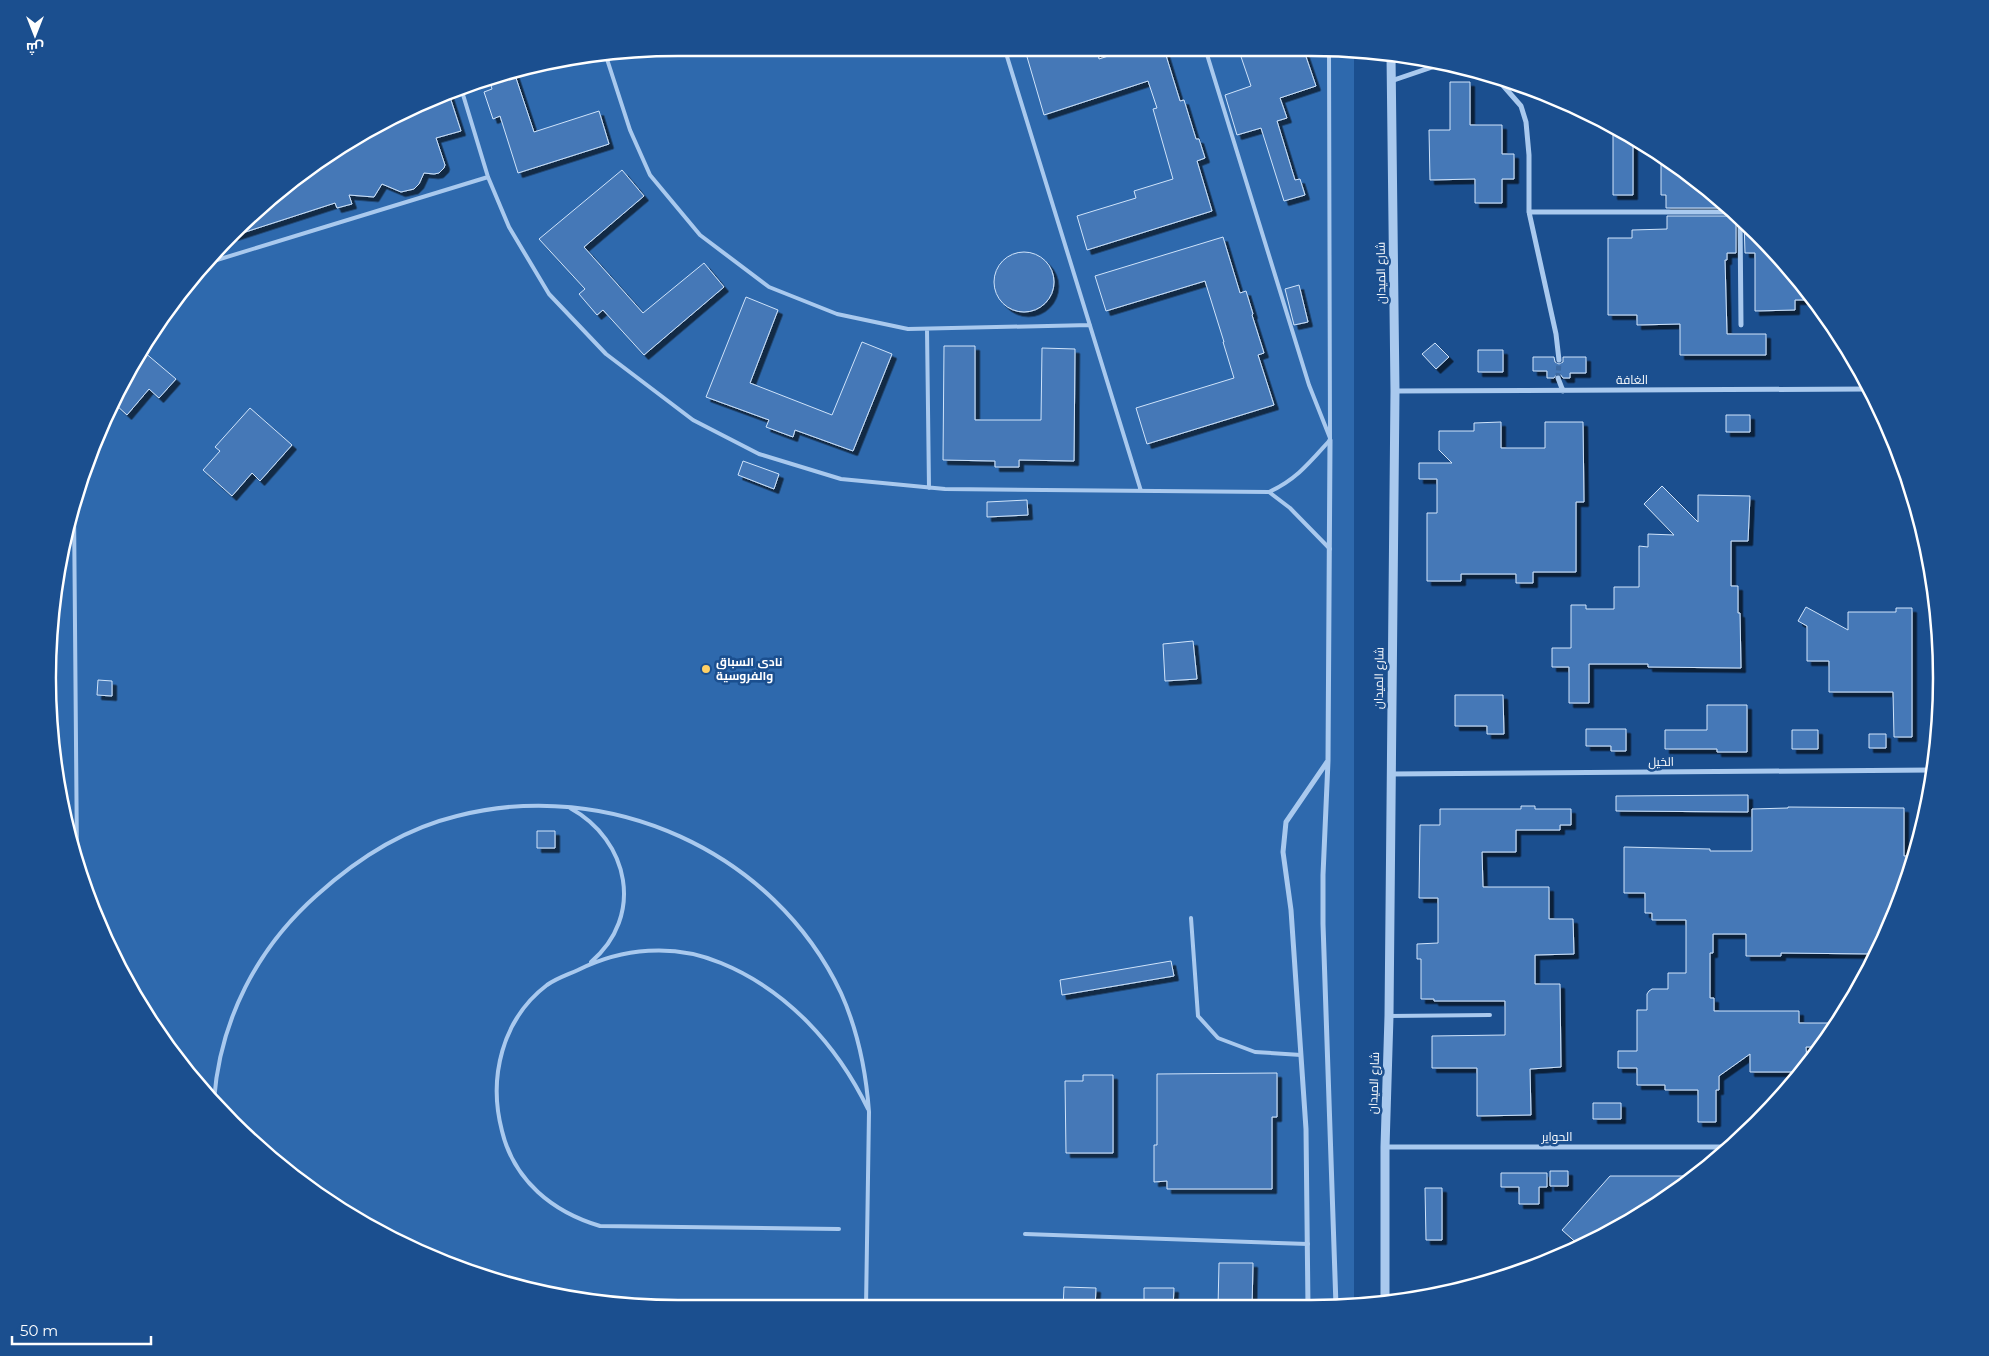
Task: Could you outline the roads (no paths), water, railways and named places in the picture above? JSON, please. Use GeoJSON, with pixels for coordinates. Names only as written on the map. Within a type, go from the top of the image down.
{"type":"FeatureCollection","features":[{"type":"Feature","properties":{"kind":"street","name":"شارع الميدان"},"geometry":{"type":"LineString","coordinates":[[1385,1295],[1385,1147],[1389,1016],[1395,391],[1391,62]]}},
{"type":"Feature","properties":{"kind":"street"},"geometry":{"type":"LineString","coordinates":[[1391,81],[1430,68]]}},
{"type":"Feature","properties":{"kind":"street"},"geometry":{"type":"LineString","coordinates":[[1504,87],[1521,106],[1526,122],[1529,155],[1529,212],[1556,334],[1559,360]]}},
{"type":"Feature","properties":{"kind":"street"},"geometry":{"type":"LineString","coordinates":[[1529,212],[1722,212]]}},
{"type":"Feature","properties":{"kind":"street"},"geometry":{"type":"LineString","coordinates":[[1740,228],[1741,325]]}},
{"type":"Feature","properties":{"kind":"street"},"geometry":{"type":"LineString","coordinates":[[1558,378],[1563,391]]}},
{"type":"Feature","properties":{"kind":"street","name":"الغافة"},"geometry":{"type":"LineString","coordinates":[[1395,391],[1861,389]]}},
{"type":"Feature","properties":{"kind":"street"},"geometry":{"type":"LineString","coordinates":[[1330,440],[1331,550],[1328,761],[1323,875],[1323,924],[1336,1299]]}},
{"type":"Feature","properties":{"kind":"street"},"geometry":{"type":"LineString","coordinates":[[1308,1300],[1306,1129],[1302,1055],[1291,910],[1282,852],[1286,822],[1328,761]]}},
{"type":"Feature","properties":{"kind":"street","name":"الخيل"},"geometry":{"type":"LineString","coordinates":[[1390,774],[1925,770]]}},
{"type":"Feature","properties":{"kind":"street","name":"الحواير"},"geometry":{"type":"LineString","coordinates":[[1385,1147],[1719,1147]]}},
{"type":"Feature","properties":{"kind":"lane"},"geometry":{"type":"LineString","coordinates":[[1007,56],[1141,491]]}},
{"type":"Feature","properties":{"kind":"lane"},"geometry":{"type":"LineString","coordinates":[[1208,56],[1309,385],[1330,440]]}},
{"type":"Feature","properties":{"kind":"lane"},"geometry":{"type":"LineString","coordinates":[[464,95],[488,177],[509,226],[549,294],[606,354],[694,420],[759,454],[841,479],[929,488],[1269,492],[1288,483],[1310,463],[1330,440],[1329,57]]}},
{"type":"Feature","properties":{"kind":"lane"},"geometry":{"type":"LineString","coordinates":[[608,61],[630,130],[650,175],[700,235],[769,287],[837,314],[908,329],[1090,326]]}},
{"type":"Feature","properties":{"kind":"lane"},"geometry":{"type":"LineString","coordinates":[[218,260],[488,177]]}},
{"type":"Feature","properties":{"kind":"lane"},"geometry":{"type":"LineString","coordinates":[[927,328],[929,488]]}},
{"type":"Feature","properties":{"kind":"lane"},"geometry":{"type":"LineString","coordinates":[[1269,492],[1290,508],[1331,550]]}},
{"type":"Feature","properties":{"kind":"lane"},"geometry":{"type":"LineString","coordinates":[[74,530],[77,838]]}},
{"type":"Feature","properties":{"kind":"lane"},"geometry":{"type":"LineString","coordinates":[[215,1092],[219,1063],[229,1025],[253,972],[287,924],[304,906],[342,873],[362,859],[404,834],[457,816],[512,807],[568,807],[625,816],[680,835],[730,863],[774,900],[809,942],[840,992],[861,1055],[867,1087],[869,1112],[866,1300]]}},
{"type":"Feature","properties":{"kind":"lane"},"geometry":{"type":"LineString","coordinates":[[568,807],[591,822],[601,832],[616,855],[623,881],[624,906],[616,931],[609,944],[589,964]]}},
{"type":"Feature","properties":{"kind":"lane"},"geometry":{"type":"LineString","coordinates":[[1191,918],[1198,1016],[1218,1038],[1255,1052],[1302,1055]]}},
{"type":"Feature","properties":{"kind":"lane"},"geometry":{"type":"LineString","coordinates":[[840,1230],[600,1226],[568,1214],[553,1205],[528,1182],[509,1153],[497,1108],[497,1074],[500,1056],[513,1023],[535,995],[563,975],[589,964],[625,953],[663,950],[701,956],[738,970],[788,1004],[819,1034],[848,1071],[869,1112]]}},
{"type":"Feature","properties":{"kind":"lane"},"geometry":{"type":"LineString","coordinates":[[1389,1016],[1490,1015]]}},
{"type":"Feature","properties":{"kind":"lane"},"geometry":{"type":"LineString","coordinates":[[1025,1234],[1308,1244]]}},
{"type":"Feature","properties":{"kind":"tunnel"},"geometry":{"type":"LineString","coordinates":[[1558,378],[1559,360]]}},
{"type":"Feature","properties":{"kind":"place","name":"نادي السباق والفروسية"},"geometry":{"type":"Point","coordinates":[706,669]}}]}
